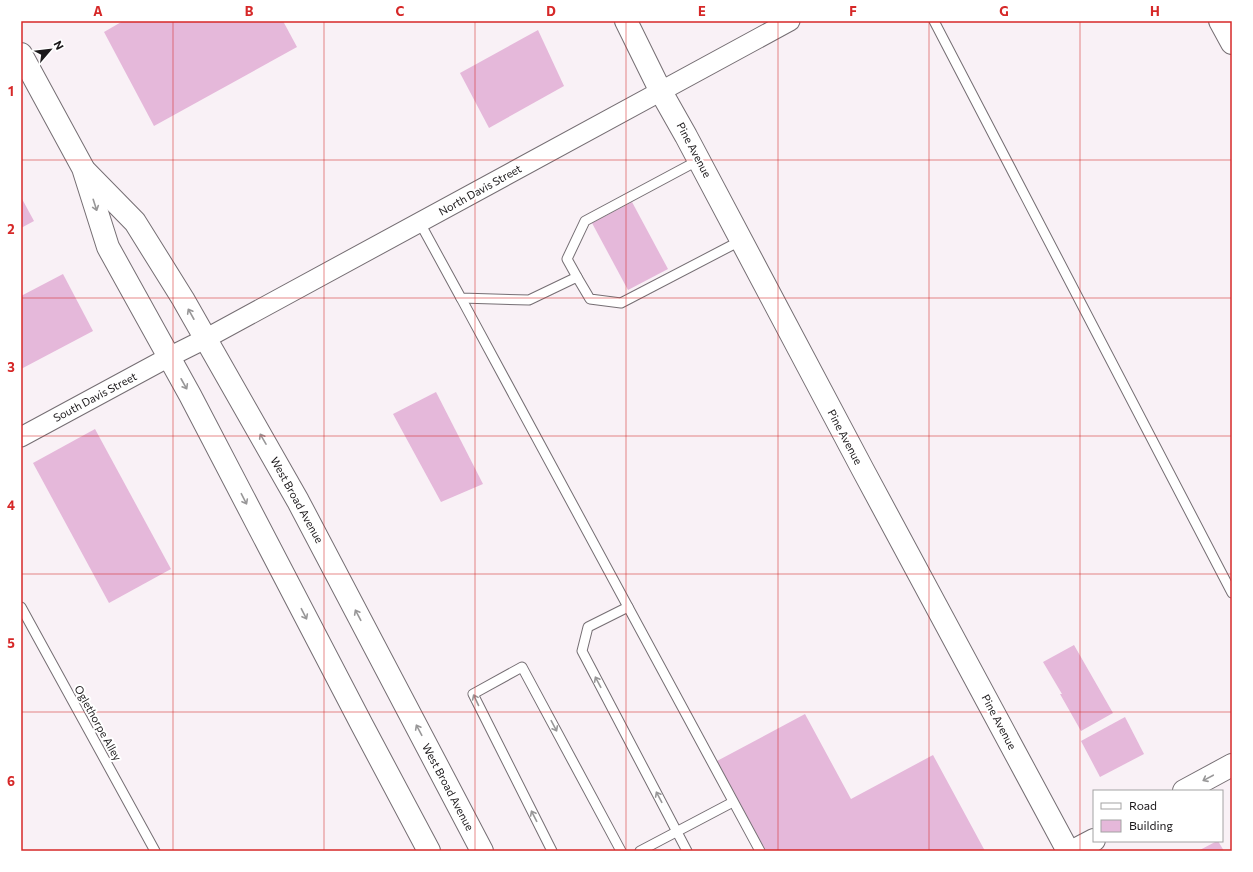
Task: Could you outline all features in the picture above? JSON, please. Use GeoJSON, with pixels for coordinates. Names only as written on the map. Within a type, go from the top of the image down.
{"type":"FeatureCollection","features":[{"type":"Feature","properties":{"kind":"main road","name":"Pine Avenue"},"geometry":{"type":"LineString","coordinates":[[626,21],[660,90],[742,240],[863,470],[1068,851]]}},
{"type":"Feature","properties":{"kind":"main road"},"geometry":{"type":"LineString","coordinates":[[1220,21],[1232,43]]}},
{"type":"Feature","properties":{"kind":"main road","name":"West Broad Avenue"},"geometry":{"type":"LineString","coordinates":[[21,54],[83,168],[108,247],[190,395],[429,851]]}},
{"type":"Feature","properties":{"kind":"main road","name":"West Broad Avenue"},"geometry":{"type":"LineString","coordinates":[[83,168],[135,222],[183,299],[298,501],[482,851]]}},
{"type":"Feature","properties":{"kind":"main road"},"geometry":{"type":"LineString","coordinates":[[1186,790],[1232,765]]}},
{"type":"Feature","properties":{"kind":"main road"},"geometry":{"type":"LineString","coordinates":[[1073,851],[1093,841]]}},
{"type":"Feature","properties":{"kind":"street","name":"North Davis Street"},"geometry":{"type":"LineString","coordinates":[[169,357],[420,223],[660,90],[790,21]]}},
{"type":"Feature","properties":{"kind":"street","name":"South Davis Street"},"geometry":{"type":"LineString","coordinates":[[21,437],[169,357]]}},
{"type":"Feature","properties":{"kind":"lane"},"geometry":{"type":"LineString","coordinates":[[934,21],[1232,592]]}},
{"type":"Feature","properties":{"kind":"lane"},"geometry":{"type":"LineString","coordinates":[[699,160],[584,221],[567,259],[590,299],[621,303],[742,240]]}},
{"type":"Feature","properties":{"kind":"lane"},"geometry":{"type":"LineString","coordinates":[[420,223],[760,851]]}},
{"type":"Feature","properties":{"kind":"lane"},"geometry":{"type":"LineString","coordinates":[[461,298],[528,300],[577,277]]}},
{"type":"Feature","properties":{"kind":"lane","name":"Oglethorpe Alley"},"geometry":{"type":"LineString","coordinates":[[21,607],[155,851]]}},
{"type":"Feature","properties":{"kind":"lane"},"geometry":{"type":"LineString","coordinates":[[628,607],[588,627],[582,651],[687,851]]}},
{"type":"Feature","properties":{"kind":"lane"},"geometry":{"type":"LineString","coordinates":[[552,851],[473,694],[522,667],[621,851]]}},
{"type":"Feature","properties":{"kind":"lane"},"geometry":{"type":"LineString","coordinates":[[640,851],[733,802]]}},
{"type":"Feature","properties":{"kind":"building"},"geometry":{"type":"Polygon","coordinates":[[[123,21],[283,21],[297,47],[154,126],[104,32],[123,21]]]}},
{"type":"Feature","properties":{"kind":"building"},"geometry":{"type":"Polygon","coordinates":[[[538,30],[564,86],[489,128],[460,73],[538,30]]]}},
{"type":"Feature","properties":{"kind":"building"},"geometry":{"type":"Polygon","coordinates":[[[21,197],[34,221],[21,228],[21,197]]]}},
{"type":"Feature","properties":{"kind":"building"},"geometry":{"type":"Polygon","coordinates":[[[632,202],[668,269],[628,290],[592,223],[632,202]]]}},
{"type":"Feature","properties":{"kind":"building"},"geometry":{"type":"Polygon","coordinates":[[[63,274],[93,331],[21,369],[21,296],[63,274]]]}},
{"type":"Feature","properties":{"kind":"building"},"geometry":{"type":"Polygon","coordinates":[[[436,392],[483,484],[441,502],[393,414],[436,392]]]}},
{"type":"Feature","properties":{"kind":"building"},"geometry":{"type":"Polygon","coordinates":[[[95,429],[171,569],[109,603],[33,463],[95,429]]]}},
{"type":"Feature","properties":{"kind":"building"},"geometry":{"type":"Polygon","coordinates":[[[1074,645],[1113,713],[1081,731],[1060,694],[1062,694],[1043,662],[1074,645]]]}},
{"type":"Feature","properties":{"kind":"building"},"geometry":{"type":"Polygon","coordinates":[[[805,714],[851,799],[933,755],[985,851],[766,851],[717,761],[805,714]]]}},
{"type":"Feature","properties":{"kind":"building"},"geometry":{"type":"Polygon","coordinates":[[[1125,717],[1144,754],[1100,777],[1081,741],[1125,717]]]}},
{"type":"Feature","properties":{"kind":"building"},"geometry":{"type":"Polygon","coordinates":[[[1215,842],[1219,842],[1224,851],[1198,851],[1215,842]]]}}]}
